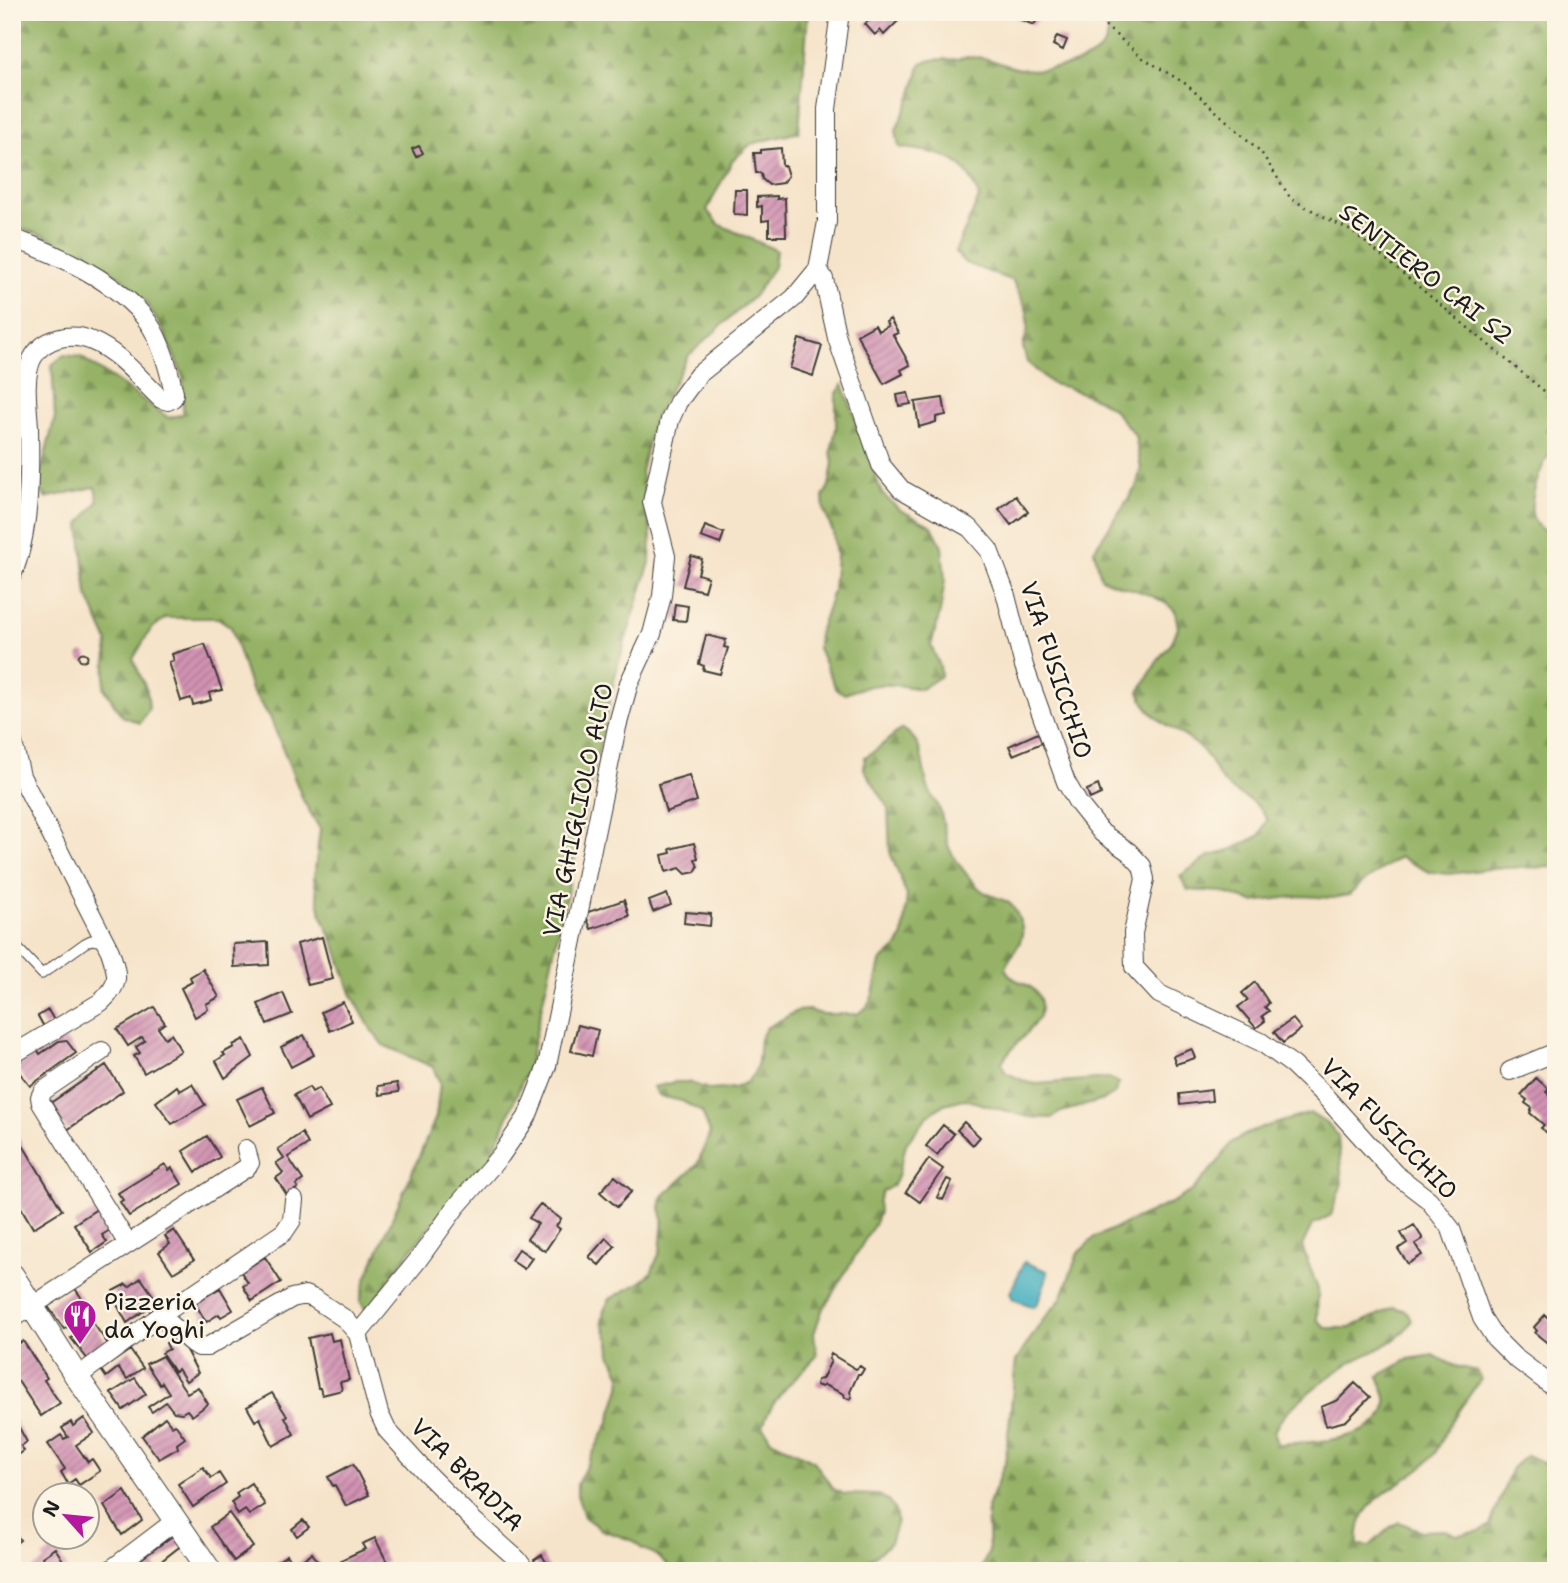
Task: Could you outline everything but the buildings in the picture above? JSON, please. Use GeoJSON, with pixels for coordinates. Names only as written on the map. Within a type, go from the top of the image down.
{"type":"FeatureCollection","features":[{"type":"Feature","properties":{"kind":"street","name":"VIA GHIGLIOLO ALTO"},"geometry":{"type":"LineString","coordinates":[[358,1334],[418,1260],[456,1207],[501,1155],[527,1116],[547,1066],[617,727],[629,683],[652,634],[662,596],[666,556],[652,502],[664,446],[678,402],[698,375],[794,298],[818,269],[827,222],[827,109],[840,12]]}},
{"type":"Feature","properties":{"kind":"street"},"geometry":{"type":"LineString","coordinates":[[12,238],[59,256],[128,300],[153,331],[174,393],[173,398],[168,401],[161,399],[109,351],[92,341],[77,337],[61,337],[50,341],[34,356],[28,378],[30,466],[26,507],[20,549],[12,575]]}},
{"type":"Feature","properties":{"kind":"street","name":"VIA FUSICCHIO"},"geometry":{"type":"LineString","coordinates":[[818,269],[824,279],[837,338],[881,465],[901,489],[970,528],[989,550],[1005,592],[1024,666],[1066,782],[1078,803],[1102,833],[1129,852],[1142,866],[1145,879],[1133,933],[1134,967],[1159,994],[1261,1042],[1293,1065],[1323,1094],[1395,1174],[1429,1200],[1451,1229],[1482,1318],[1494,1338],[1556,1389]]}},
{"type":"Feature","properties":{"kind":"street"},"geometry":{"type":"LineString","coordinates":[[12,739],[21,776],[105,942],[116,969],[117,981],[112,992],[101,1002],[12,1055]]}},
{"type":"Feature","properties":{"kind":"street"},"geometry":{"type":"LineString","coordinates":[[102,1051],[43,1091],[40,1097],[41,1103],[128,1244]]}},
{"type":"Feature","properties":{"kind":"street"},"geometry":{"type":"LineString","coordinates":[[1510,1072],[1556,1052]]}},
{"type":"Feature","properties":{"kind":"street"},"geometry":{"type":"LineString","coordinates":[[21,1313],[246,1168],[250,1163],[246,1149]]}},
{"type":"Feature","properties":{"kind":"street"},"geometry":{"type":"LineString","coordinates":[[76,1377],[284,1232],[292,1220],[294,1200]]}},
{"type":"Feature","properties":{"kind":"street"},"geometry":{"type":"LineString","coordinates":[[12,1275],[21,1313],[76,1377],[210,1571]]}},
{"type":"Feature","properties":{"kind":"street"},"geometry":{"type":"LineString","coordinates":[[160,1316],[193,1344],[207,1347],[281,1303],[305,1295],[315,1298],[345,1319],[358,1334]]}},
{"type":"Feature","properties":{"kind":"street","name":"VIA BRADIA"},"geometry":{"type":"LineString","coordinates":[[358,1334],[379,1413],[387,1430],[428,1475],[517,1559],[526,1571]]}},
{"type":"Feature","properties":{"kind":"street"},"geometry":{"type":"LineString","coordinates":[[109,1571],[175,1521]]}},
{"type":"Feature","properties":{"kind":"lane"},"geometry":{"type":"LineString","coordinates":[[12,942],[42,975],[85,943],[91,940],[105,942]]}},
{"type":"Feature","properties":{"kind":"path","name":"SENTIERO CAI S2"},"geometry":{"type":"LineString","coordinates":[[1088,12],[1143,58],[1186,84],[1261,152],[1291,199],[1353,232],[1556,401]]}},
{"type":"Feature","properties":{"kind":"green space"},"geometry":{"type":"Polygon","coordinates":[[[12,12],[808,12],[799,132],[751,144],[732,161],[707,210],[718,224],[776,250],[774,267],[754,296],[688,356],[653,421],[641,472],[651,531],[650,562],[617,668],[529,1064],[487,1168],[465,1187],[426,1231],[367,1312],[360,1301],[366,1279],[436,1117],[440,1083],[433,1067],[383,1045],[351,993],[321,914],[314,879],[320,829],[304,802],[270,717],[251,690],[231,627],[218,618],[166,618],[151,629],[133,659],[147,691],[149,708],[140,723],[122,716],[104,688],[108,642],[87,595],[80,524],[98,501],[95,487],[45,498],[38,483],[55,417],[52,365],[64,355],[81,357],[169,418],[183,414],[183,377],[164,332],[147,304],[124,279],[46,236],[12,226],[12,12]]]}},
{"type":"Feature","properties":{"kind":"green space"},"geometry":{"type":"Polygon","coordinates":[[[1100,12],[1556,12],[1556,444],[1540,473],[1532,508],[1533,518],[1538,526],[1556,540],[1556,867],[1498,868],[1449,874],[1429,872],[1400,857],[1349,895],[1333,898],[1300,896],[1253,902],[1222,892],[1188,890],[1180,876],[1209,856],[1226,852],[1259,836],[1267,820],[1255,804],[1226,784],[1198,746],[1164,724],[1151,712],[1139,692],[1159,658],[1171,644],[1178,628],[1175,611],[1158,599],[1101,578],[1094,550],[1136,487],[1141,469],[1135,435],[1112,408],[1097,399],[1052,384],[1027,362],[1023,347],[1028,328],[1027,311],[1013,281],[965,263],[955,252],[979,198],[973,183],[966,172],[949,158],[899,147],[896,130],[911,97],[921,63],[936,59],[972,57],[1032,70],[1073,64],[1097,52],[1105,43],[1108,30],[1100,12]]]}},
{"type":"Feature","properties":{"kind":"green space"},"geometry":{"type":"Polygon","coordinates":[[[843,384],[882,494],[900,510],[932,526],[942,546],[945,580],[931,646],[940,666],[941,676],[921,689],[882,685],[864,687],[845,694],[836,689],[818,648],[818,636],[833,591],[836,556],[833,532],[824,510],[823,497],[829,486],[833,463],[831,451],[836,429],[836,395],[843,384]]]}},
{"type":"Feature","properties":{"kind":"green space"},"geometry":{"type":"Polygon","coordinates":[[[902,729],[918,746],[928,788],[939,808],[953,856],[980,889],[1011,904],[1021,924],[1022,936],[1005,968],[1015,980],[1034,990],[1040,1000],[1041,1009],[1031,1028],[1002,1062],[1005,1072],[1037,1084],[1108,1078],[1119,1083],[1114,1094],[1104,1100],[1061,1112],[1051,1118],[1028,1117],[964,1099],[944,1104],[927,1117],[906,1144],[898,1176],[892,1186],[882,1192],[878,1202],[879,1212],[875,1223],[821,1313],[814,1334],[817,1356],[786,1388],[767,1416],[763,1426],[771,1440],[814,1461],[833,1489],[844,1494],[879,1495],[889,1501],[897,1521],[890,1543],[874,1557],[845,1571],[674,1571],[634,1541],[602,1530],[584,1517],[577,1495],[577,1484],[609,1422],[620,1387],[621,1376],[611,1354],[610,1342],[602,1322],[604,1310],[610,1299],[651,1273],[660,1252],[662,1197],[697,1165],[710,1133],[702,1112],[682,1101],[660,1096],[653,1087],[688,1082],[711,1090],[735,1088],[747,1082],[754,1073],[760,1039],[766,1028],[797,1011],[857,1014],[867,1007],[873,995],[880,962],[898,946],[903,935],[907,896],[890,852],[888,807],[864,769],[865,757],[902,729]]]}},
{"type":"Feature","properties":{"kind":"green space"},"geometry":{"type":"Polygon","coordinates":[[[1310,1113],[1330,1126],[1338,1136],[1342,1183],[1331,1215],[1312,1225],[1302,1246],[1318,1289],[1317,1320],[1326,1328],[1350,1328],[1394,1307],[1406,1311],[1412,1320],[1392,1341],[1337,1371],[1293,1406],[1277,1426],[1274,1434],[1277,1444],[1326,1441],[1361,1431],[1375,1423],[1384,1412],[1386,1397],[1378,1376],[1409,1359],[1433,1355],[1455,1366],[1477,1371],[1481,1379],[1454,1418],[1435,1453],[1425,1464],[1374,1502],[1364,1514],[1359,1528],[1358,1545],[1370,1546],[1399,1522],[1422,1531],[1446,1530],[1457,1535],[1480,1531],[1490,1525],[1512,1468],[1527,1455],[1556,1469],[1556,1571],[979,1571],[989,1552],[987,1507],[1005,1463],[1016,1361],[1042,1321],[1061,1299],[1078,1253],[1095,1237],[1192,1191],[1232,1142],[1252,1131],[1310,1113]]]}},
{"type":"Feature","properties":{"kind":"water"},"geometry":{"type":"Polygon","coordinates":[[[1024,1262],[1047,1271],[1048,1274],[1034,1307],[1013,1299],[1010,1293],[1024,1262]]]}},
{"type":"Feature","properties":{"kind":"place","name":"Pizzeria da Yoghi"},"geometry":{"type":"Point","coordinates":[80,1346]}}]}
